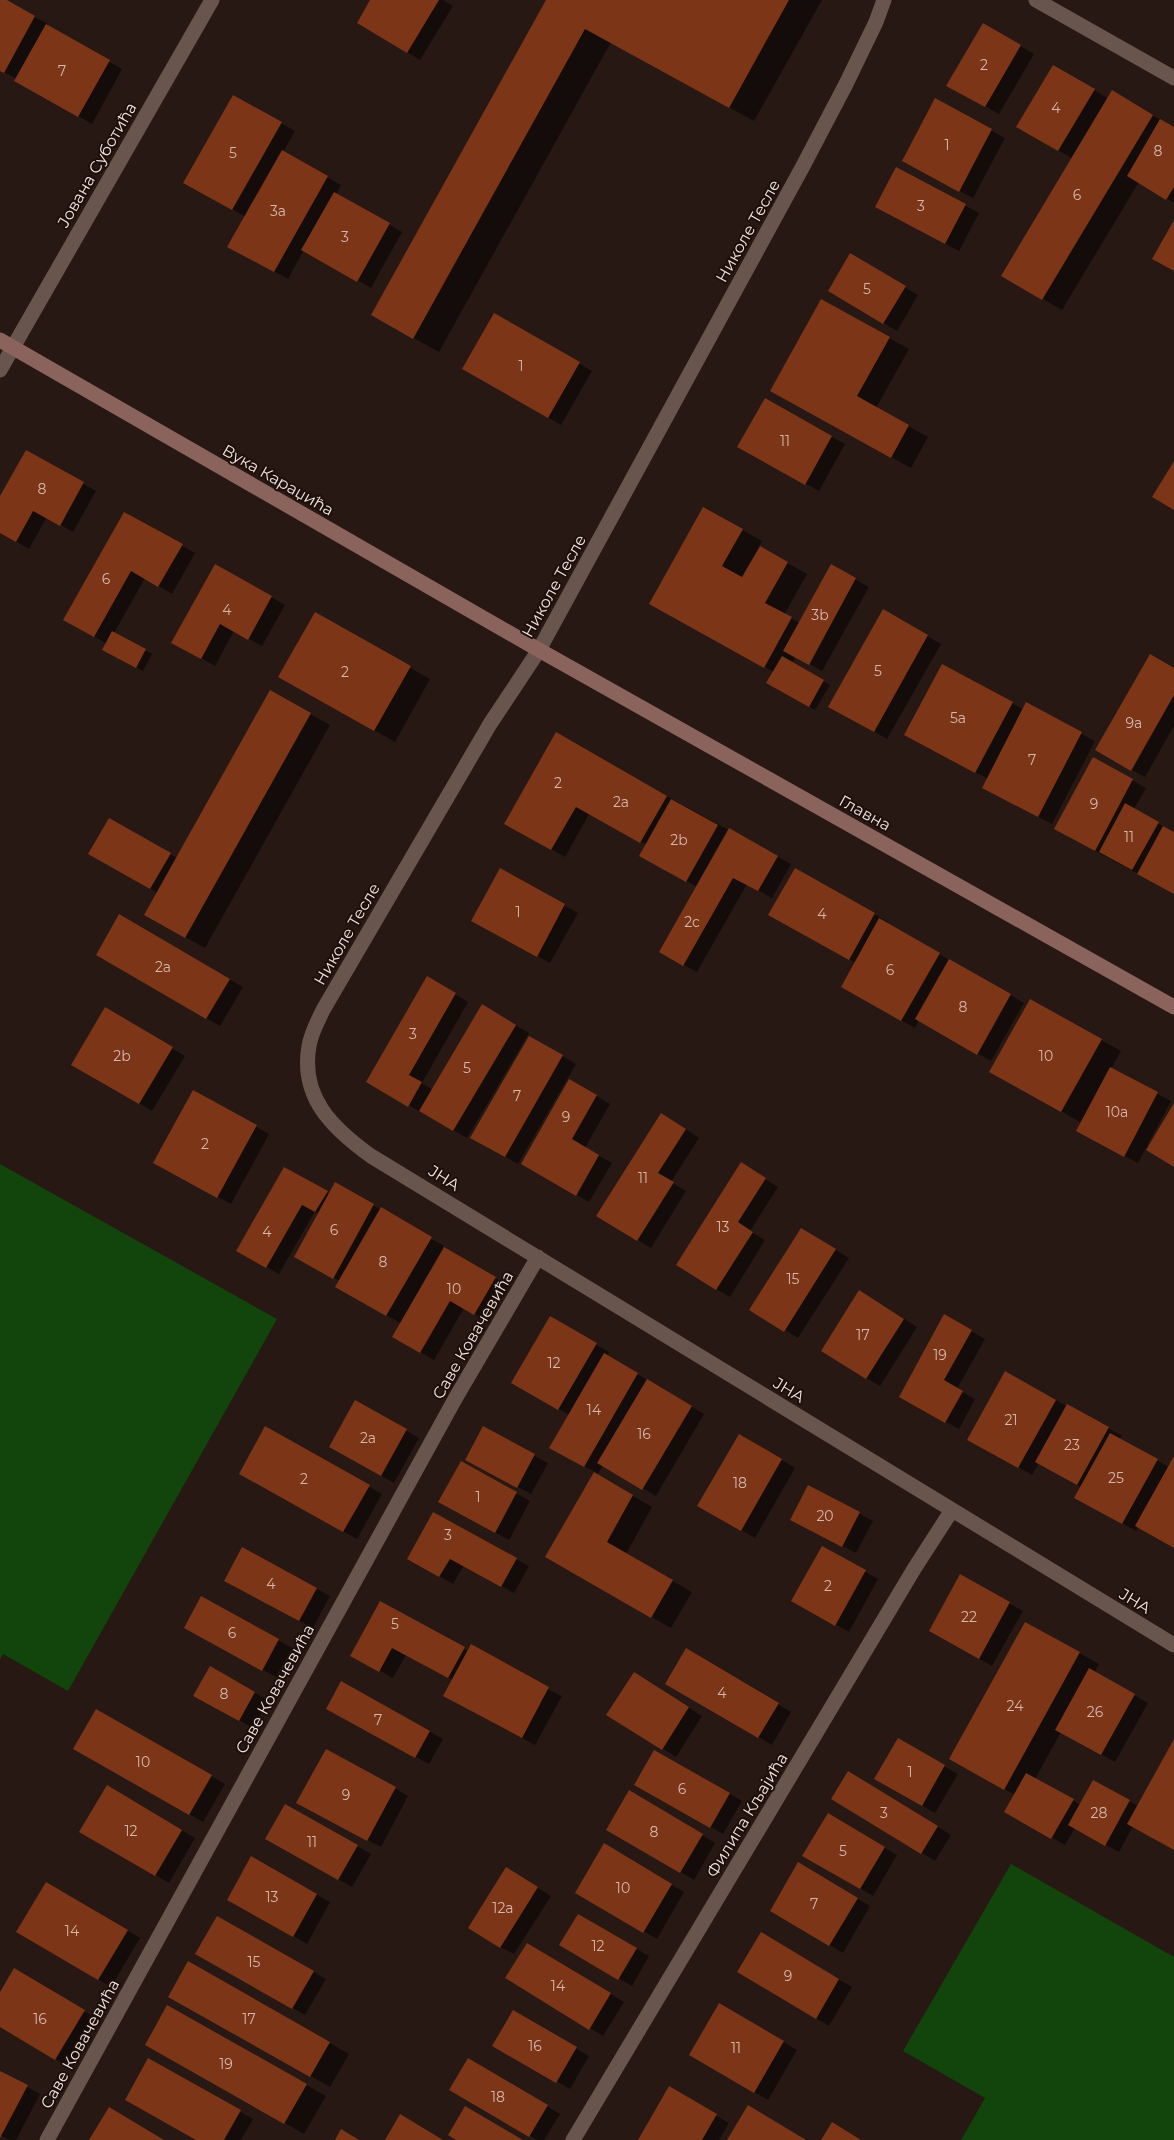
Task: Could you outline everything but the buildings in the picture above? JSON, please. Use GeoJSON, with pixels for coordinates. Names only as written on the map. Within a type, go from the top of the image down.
{"type":"FeatureCollection","features":[{"type":"Feature","properties":{"kind":"main road","name":"Вука Караџића"},"geometry":{"type":"LineString","coordinates":[[6,344],[539,650]]}},
{"type":"Feature","properties":{"kind":"main road","name":"Главна"},"geometry":{"type":"LineString","coordinates":[[539,650],[1174,1007]]}},
{"type":"Feature","properties":{"kind":"street","name":"Јована Суботића"},"geometry":{"type":"LineString","coordinates":[[0,370],[6,344],[212,0]]}},
{"type":"Feature","properties":{"kind":"street","name":"Николе Тесле"},"geometry":{"type":"LineString","coordinates":[[386,1163],[352,1142],[326,1117],[316,1101],[310,1080],[309,1044],[323,1010],[490,724],[539,650],[803,166],[872,30],[884,0]]}},
{"type":"Feature","properties":{"kind":"street"},"geometry":{"type":"LineString","coordinates":[[1036,0],[1174,78]]}},
{"type":"Feature","properties":{"kind":"street","name":"ЈНА"},"geometry":{"type":"LineString","coordinates":[[386,1163],[1174,1645]]}},
{"type":"Feature","properties":{"kind":"street","name":"Саве Ковачевића"},"geometry":{"type":"LineString","coordinates":[[47,2140],[455,1399],[538,1257]]}},
{"type":"Feature","properties":{"kind":"street","name":"Филипа Кљајића"},"geometry":{"type":"LineString","coordinates":[[573,2140],[914,1569],[952,1510]]}},
{"type":"Feature","properties":{"kind":"green space"},"geometry":{"type":"Polygon","coordinates":[[[0,1164],[277,1319],[68,1691],[3,1654],[0,1659],[0,1164]]]}},
{"type":"Feature","properties":{"kind":"green space"},"geometry":{"type":"Polygon","coordinates":[[[1011,1864],[1174,1957],[1174,2140],[961,2140],[985,2098],[903,2051],[1011,1864]]]}}]}
